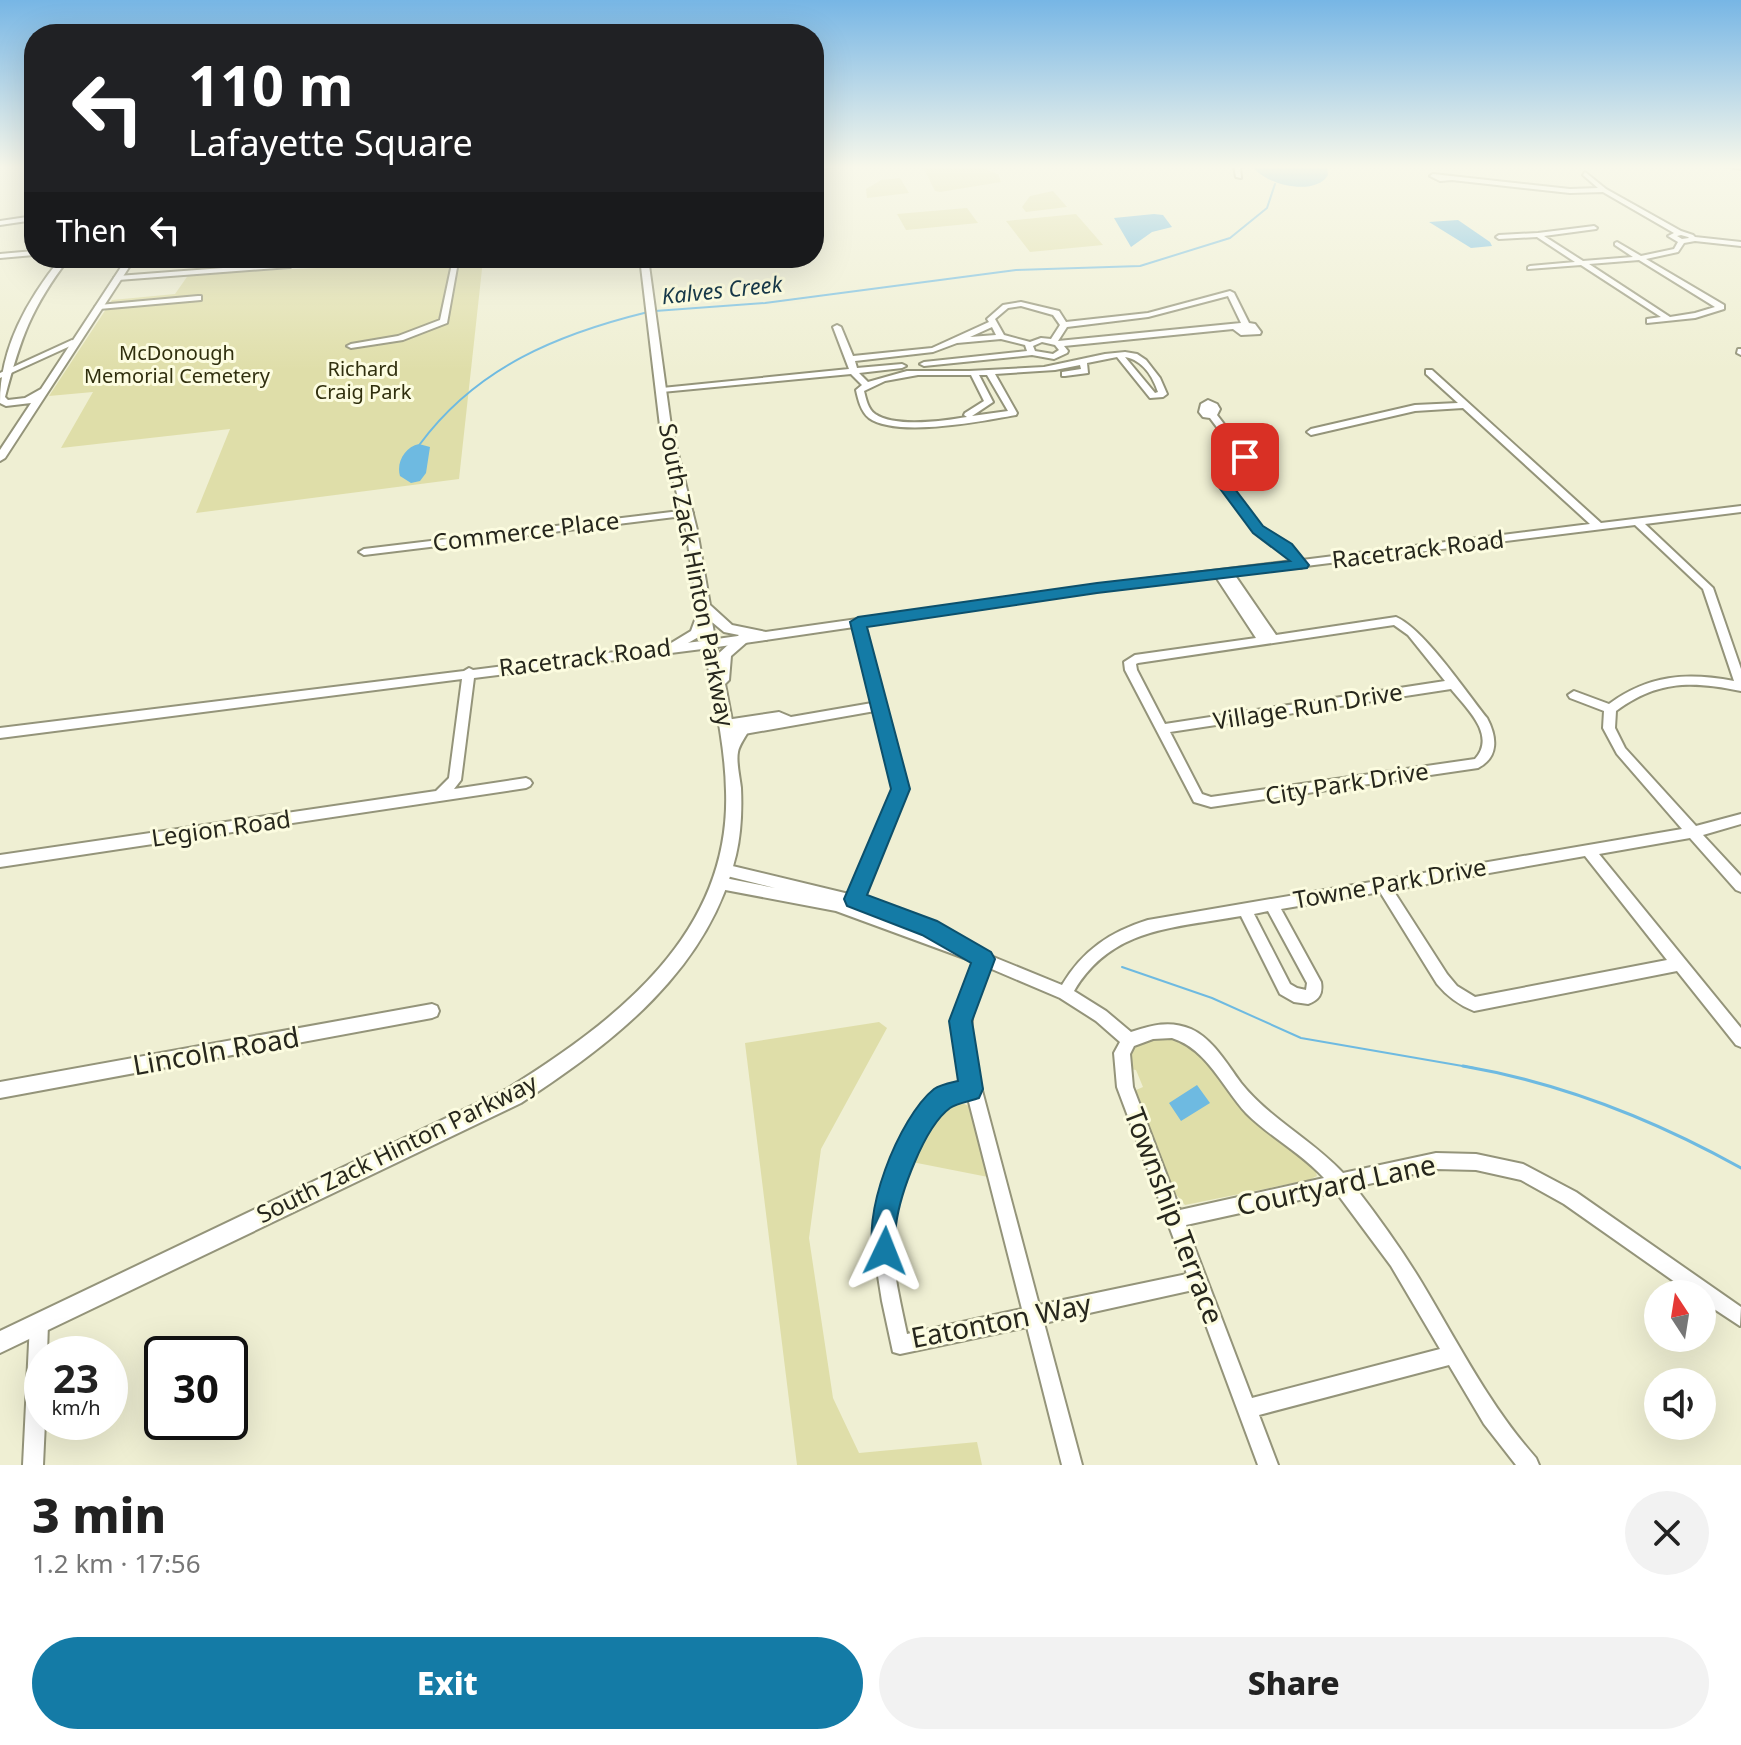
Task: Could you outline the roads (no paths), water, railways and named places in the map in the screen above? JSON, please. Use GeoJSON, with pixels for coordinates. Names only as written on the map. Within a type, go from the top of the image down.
{"type":"FeatureCollection","features":[{"type":"Feature","properties":{"kind":"main road"},"geometry":{"type":"LineString","coordinates":[[46,388],[20,402],[6,403],[0,398],[14,339],[27,310],[58,268]]}},
{"type":"Feature","properties":{"kind":"main road"},"geometry":{"type":"LineString","coordinates":[[0,458],[124,268]]}},
{"type":"Feature","properties":{"kind":"main road","name":"South Zack Hinton Parkway"},"geometry":{"type":"LineString","coordinates":[[0,1342],[514,1096],[589,1049],[637,1005],[679,957],[722,876],[734,831],[730,755],[733,742],[710,644],[688,513],[670,449],[645,268]]}},
{"type":"Feature","properties":{"kind":"main road"},"geometry":{"type":"LineString","coordinates":[[669,648],[697,633],[704,607],[728,629],[766,636]]}},
{"type":"Feature","properties":{"kind":"main road"},"geometry":{"type":"LineString","coordinates":[[721,692],[725,654],[742,639]]}},
{"type":"Feature","properties":{"kind":"street"},"geometry":{"type":"LineString","coordinates":[[1499,237],[1543,234]]}},
{"type":"Feature","properties":{"kind":"street"},"geometry":{"type":"LineString","coordinates":[[1676,234],[1741,244]]}},
{"type":"Feature","properties":{"kind":"street"},"geometry":{"type":"LineString","coordinates":[[1538,235],[1669,319]]}},
{"type":"Feature","properties":{"kind":"street"},"geometry":{"type":"LineString","coordinates":[[1530,268],[1640,258],[1676,251],[1680,237]]}},
{"type":"Feature","properties":{"kind":"street"},"geometry":{"type":"LineString","coordinates":[[1617,244],[1721,307],[1650,321]]}},
{"type":"Feature","properties":{"kind":"street"},"geometry":{"type":"LineString","coordinates":[[0,256],[24,254]]}},
{"type":"Feature","properties":{"kind":"street"},"geometry":{"type":"LineString","coordinates":[[118,278],[247,268]]}},
{"type":"Feature","properties":{"kind":"street"},"geometry":{"type":"LineString","coordinates":[[351,346],[400,338],[444,321],[454,268]]}},
{"type":"Feature","properties":{"kind":"street"},"geometry":{"type":"LineString","coordinates":[[956,341],[1001,337],[1030,348],[1062,345],[1148,315],[1243,291]]}},
{"type":"Feature","properties":{"kind":"street"},"geometry":{"type":"LineString","coordinates":[[662,390],[852,366],[1240,327],[1230,293]]}},
{"type":"Feature","properties":{"kind":"street"},"geometry":{"type":"LineString","coordinates":[[99,307],[198,298]]}},
{"type":"Feature","properties":{"kind":"street"},"geometry":{"type":"LineString","coordinates":[[989,371],[1013,413],[912,424],[876,418],[869,413],[860,390],[898,373],[933,370],[974,373],[989,371],[1032,368],[1038,376],[1062,345],[1056,313],[1018,303],[1003,306],[991,319],[1001,337]]}},
{"type":"Feature","properties":{"kind":"street"},"geometry":{"type":"LineString","coordinates":[[852,366],[933,350],[992,324]]}},
{"type":"Feature","properties":{"kind":"street"},"geometry":{"type":"LineString","coordinates":[[837,327],[852,366],[867,385]]}},
{"type":"Feature","properties":{"kind":"street"},"geometry":{"type":"LineString","coordinates":[[1017,341],[1034,335],[1062,345],[1083,362],[1121,357],[1141,360],[1163,394],[1153,396],[1121,357]]}},
{"type":"Feature","properties":{"kind":"street"},"geometry":{"type":"LineString","coordinates":[[3,375],[75,342]]}},
{"type":"Feature","properties":{"kind":"street"},"geometry":{"type":"LineString","coordinates":[[1429,372],[1599,527]]}},
{"type":"Feature","properties":{"kind":"street"},"geometry":{"type":"LineString","coordinates":[[962,419],[989,402],[974,373]]}},
{"type":"Feature","properties":{"kind":"street"},"geometry":{"type":"LineString","coordinates":[[1311,432],[1415,408],[1464,405]]}},
{"type":"Feature","properties":{"kind":"street"},"geometry":{"type":"LineString","coordinates":[[1211,413],[1245,458],[1224,477],[1225,486],[1258,529],[1287,548],[1301,565]]}},
{"type":"Feature","properties":{"kind":"street","name":"Racetrack Road"},"geometry":{"type":"LineString","coordinates":[[0,733],[1741,509]]}},
{"type":"Feature","properties":{"kind":"street","name":"Commerce Place"},"geometry":{"type":"LineString","coordinates":[[364,552],[688,513]]}},
{"type":"Feature","properties":{"kind":"street"},"geometry":{"type":"LineString","coordinates":[[1610,709],[1630,695],[1664,681],[1704,680],[1741,686],[1708,588],[1639,523]]}},
{"type":"Feature","properties":{"kind":"street"},"geometry":{"type":"LineString","coordinates":[[1224,574],[1268,640]]}},
{"type":"Feature","properties":{"kind":"street","name":"City Park Drive"},"geometry":{"type":"LineString","coordinates":[[1396,621],[1412,632],[1483,721],[1490,733],[1490,747],[1478,763],[1434,771],[1211,802],[1198,798],[1131,670],[1130,662],[1268,640],[1396,621]]}},
{"type":"Feature","properties":{"kind":"street"},"geometry":{"type":"LineString","coordinates":[[852,904],[900,794],[858,622]]}},
{"type":"Feature","properties":{"kind":"street"},"geometry":{"type":"LineString","coordinates":[[441,794],[455,780],[469,672]]}},
{"type":"Feature","properties":{"kind":"street","name":"Village Run Drive"},"geometry":{"type":"LineString","coordinates":[[1162,729],[1454,684]]}},
{"type":"Feature","properties":{"kind":"street"},"geometry":{"type":"LineString","coordinates":[[1574,695],[1610,709]]}},
{"type":"Feature","properties":{"kind":"street"},"geometry":{"type":"LineString","coordinates":[[732,729],[780,725],[787,720],[879,706]]}},
{"type":"Feature","properties":{"kind":"street"},"geometry":{"type":"LineString","coordinates":[[1610,709],[1609,728],[1621,751],[1741,886]]}},
{"type":"Feature","properties":{"kind":"street","name":"Legion Road"},"geometry":{"type":"LineString","coordinates":[[0,861],[526,783]]}},
{"type":"Feature","properties":{"kind":"street","name":"Towne Park Drive"},"geometry":{"type":"LineString","coordinates":[[1065,993],[1090,956],[1127,932],[1693,832],[1741,819]]}},
{"type":"Feature","properties":{"kind":"street"},"geometry":{"type":"LineString","coordinates":[[1588,850],[1741,1040]]}},
{"type":"Feature","properties":{"kind":"street"},"geometry":{"type":"LineString","coordinates":[[722,876],[800,896],[852,904],[1065,993],[1129,1040],[1149,1030],[1173,1028],[1191,1036],[1208,1049],[1253,1108],[1314,1156],[1340,1183],[1424,1300],[1482,1406],[1529,1465]]}},
{"type":"Feature","properties":{"kind":"street"},"geometry":{"type":"LineString","coordinates":[[1383,885],[1442,979],[1452,991],[1474,1004],[1679,964]]}},
{"type":"Feature","properties":{"kind":"street"},"geometry":{"type":"LineString","coordinates":[[1244,909],[1285,989],[1294,995],[1308,997],[1315,991],[1314,982],[1272,905]]}},
{"type":"Feature","properties":{"kind":"street"},"geometry":{"type":"LineString","coordinates":[[984,959],[961,1021],[971,1089],[1072,1465]]}},
{"type":"Feature","properties":{"kind":"street","name":"Lincoln Road"},"geometry":{"type":"LineString","coordinates":[[0,1090],[432,1011]]}},
{"type":"Feature","properties":{"kind":"street","name":"Township Terrace"},"geometry":{"type":"LineString","coordinates":[[1129,1040],[1122,1053],[1125,1087],[1268,1465]]}},
{"type":"Feature","properties":{"kind":"street","name":"Eatonton Way"},"geometry":{"type":"LineString","coordinates":[[971,1089],[943,1097],[932,1109],[920,1126],[893,1186],[883,1226],[900,1345],[1198,1280]]}},
{"type":"Feature","properties":{"kind":"street","name":"Courtyard Lane"},"geometry":{"type":"LineString","coordinates":[[1176,1219],[1436,1161],[1476,1162],[1523,1172],[1570,1198],[1740,1317]]}},
{"type":"Feature","properties":{"kind":"street"},"geometry":{"type":"LineString","coordinates":[[33,1465],[39,1323]]}},
{"type":"Feature","properties":{"kind":"street"},"geometry":{"type":"LineString","coordinates":[[1246,1409],[1453,1355]]}},
{"type":"Feature","properties":{"kind":"water"},"geometry":{"type":"Polygon","coordinates":[[[1124,234],[1149,234],[1131,247],[1124,234]]]}},
{"type":"Feature","properties":{"kind":"water"},"geometry":{"type":"Polygon","coordinates":[[[1449,234],[1479,234],[1492,246],[1471,248],[1449,234]]]}},
{"type":"Feature","properties":{"kind":"water"},"geometry":{"type":"Polygon","coordinates":[[[419,444],[430,447],[426,473],[420,481],[411,483],[400,476],[399,466],[406,452],[419,444]]]}},
{"type":"Feature","properties":{"kind":"water"},"geometry":{"type":"Polygon","coordinates":[[[1197,1085],[1210,1103],[1181,1121],[1169,1103],[1197,1085]]]}},
{"type":"Feature","properties":{"kind":"waterway","name":"Kalves Creek"},"geometry":{"type":"LineString","coordinates":[[655,311],[765,303],[1016,270],[1140,266],[1234,234]]}},
{"type":"Feature","properties":{"kind":"waterway","name":"Kalves Creek"},"geometry":{"type":"LineString","coordinates":[[420,444],[442,417],[467,394],[522,357],[582,331],[648,312]]}},
{"type":"Feature","properties":{"kind":"waterway"},"geometry":{"type":"LineString","coordinates":[[1122,967],[1212,998],[1301,1038],[1469,1067]]}},
{"type":"Feature","properties":{"kind":"waterway"},"geometry":{"type":"LineString","coordinates":[[1463,1066],[1469,1067]]}},
{"type":"Feature","properties":{"kind":"waterway"},"geometry":{"type":"LineString","coordinates":[[1469,1067],[1474,1068]]}},
{"type":"Feature","properties":{"kind":"waterway"},"geometry":{"type":"LineString","coordinates":[[1469,1067],[1536,1082],[1606,1105],[1674,1134],[1741,1168]]}},
{"type":"Feature","properties":{"kind":"park label","name":"McDonough Memorial Cemetery"},"geometry":{"type":"Point","coordinates":[177,364]}},
{"type":"Feature","properties":{"kind":"park label","name":"Richard Craig Park"},"geometry":{"type":"Point","coordinates":[363,380]}}]}
